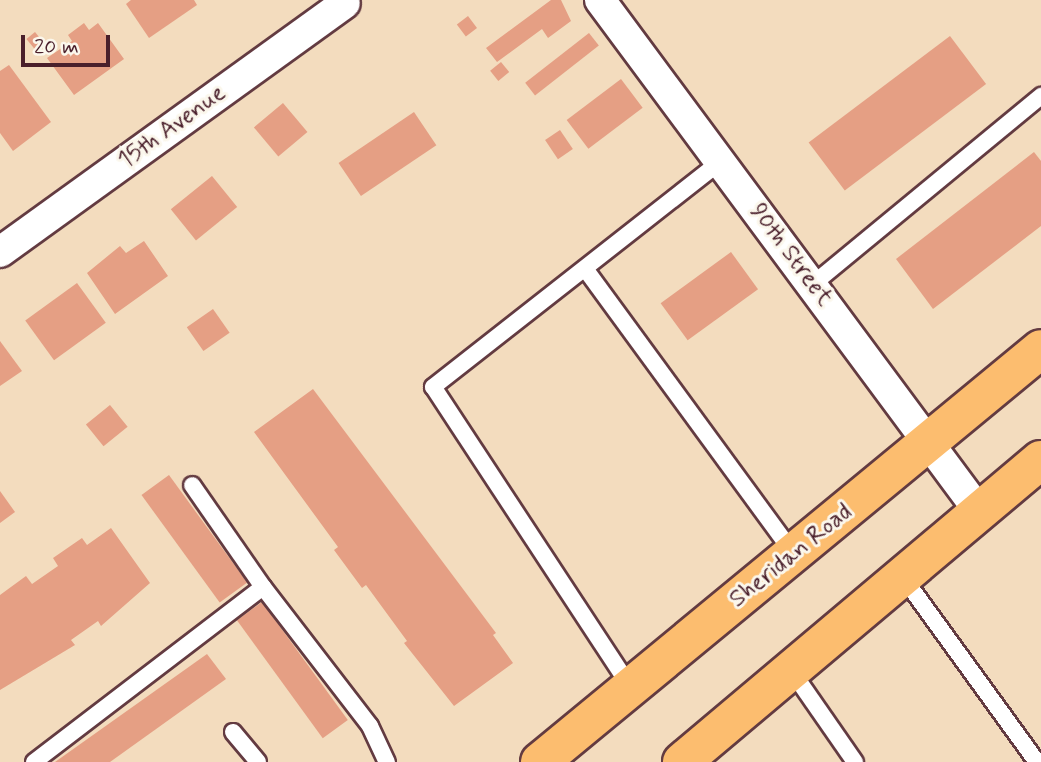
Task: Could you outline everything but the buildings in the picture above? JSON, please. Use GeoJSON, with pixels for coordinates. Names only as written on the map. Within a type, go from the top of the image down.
{"type":"FeatureCollection","features":[{"type":"Feature","properties":{"kind":"main road","name":"Sheridan Road"},"geometry":{"type":"LineString","coordinates":[[540,762],[1041,349]]}},
{"type":"Feature","properties":{"kind":"main road"},"geometry":{"type":"LineString","coordinates":[[682,762],[1041,460]]}},
{"type":"Feature","properties":{"kind":"street","name":"90th Street"},"geometry":{"type":"LineString","coordinates":[[600,0],[931,442],[979,512]]}},
{"type":"Feature","properties":{"kind":"street","name":"15th Avenue"},"geometry":{"type":"LineString","coordinates":[[0,251],[345,3]]}},
{"type":"Feature","properties":{"kind":"lane"},"geometry":{"type":"LineString","coordinates":[[813,284],[1041,96]]}},
{"type":"Feature","properties":{"kind":"lane"},"geometry":{"type":"LineString","coordinates":[[631,688],[433,387],[586,270],[721,161]]}},
{"type":"Feature","properties":{"kind":"lane"},"geometry":{"type":"LineString","coordinates":[[586,270],[794,554]]}},
{"type":"Feature","properties":{"kind":"lane"},"geometry":{"type":"LineString","coordinates":[[192,485],[264,587],[370,726],[387,762]]}},
{"type":"Feature","properties":{"kind":"lane"},"geometry":{"type":"LineString","coordinates":[[903,577],[1037,762]]}},
{"type":"Feature","properties":{"kind":"lane"},"geometry":{"type":"LineString","coordinates":[[34,762],[264,587]]}},
{"type":"Feature","properties":{"kind":"lane"},"geometry":{"type":"LineString","coordinates":[[791,670],[855,762]]}},
{"type":"Feature","properties":{"kind":"lane"},"geometry":{"type":"LineString","coordinates":[[233,732],[258,762]]}}]}
